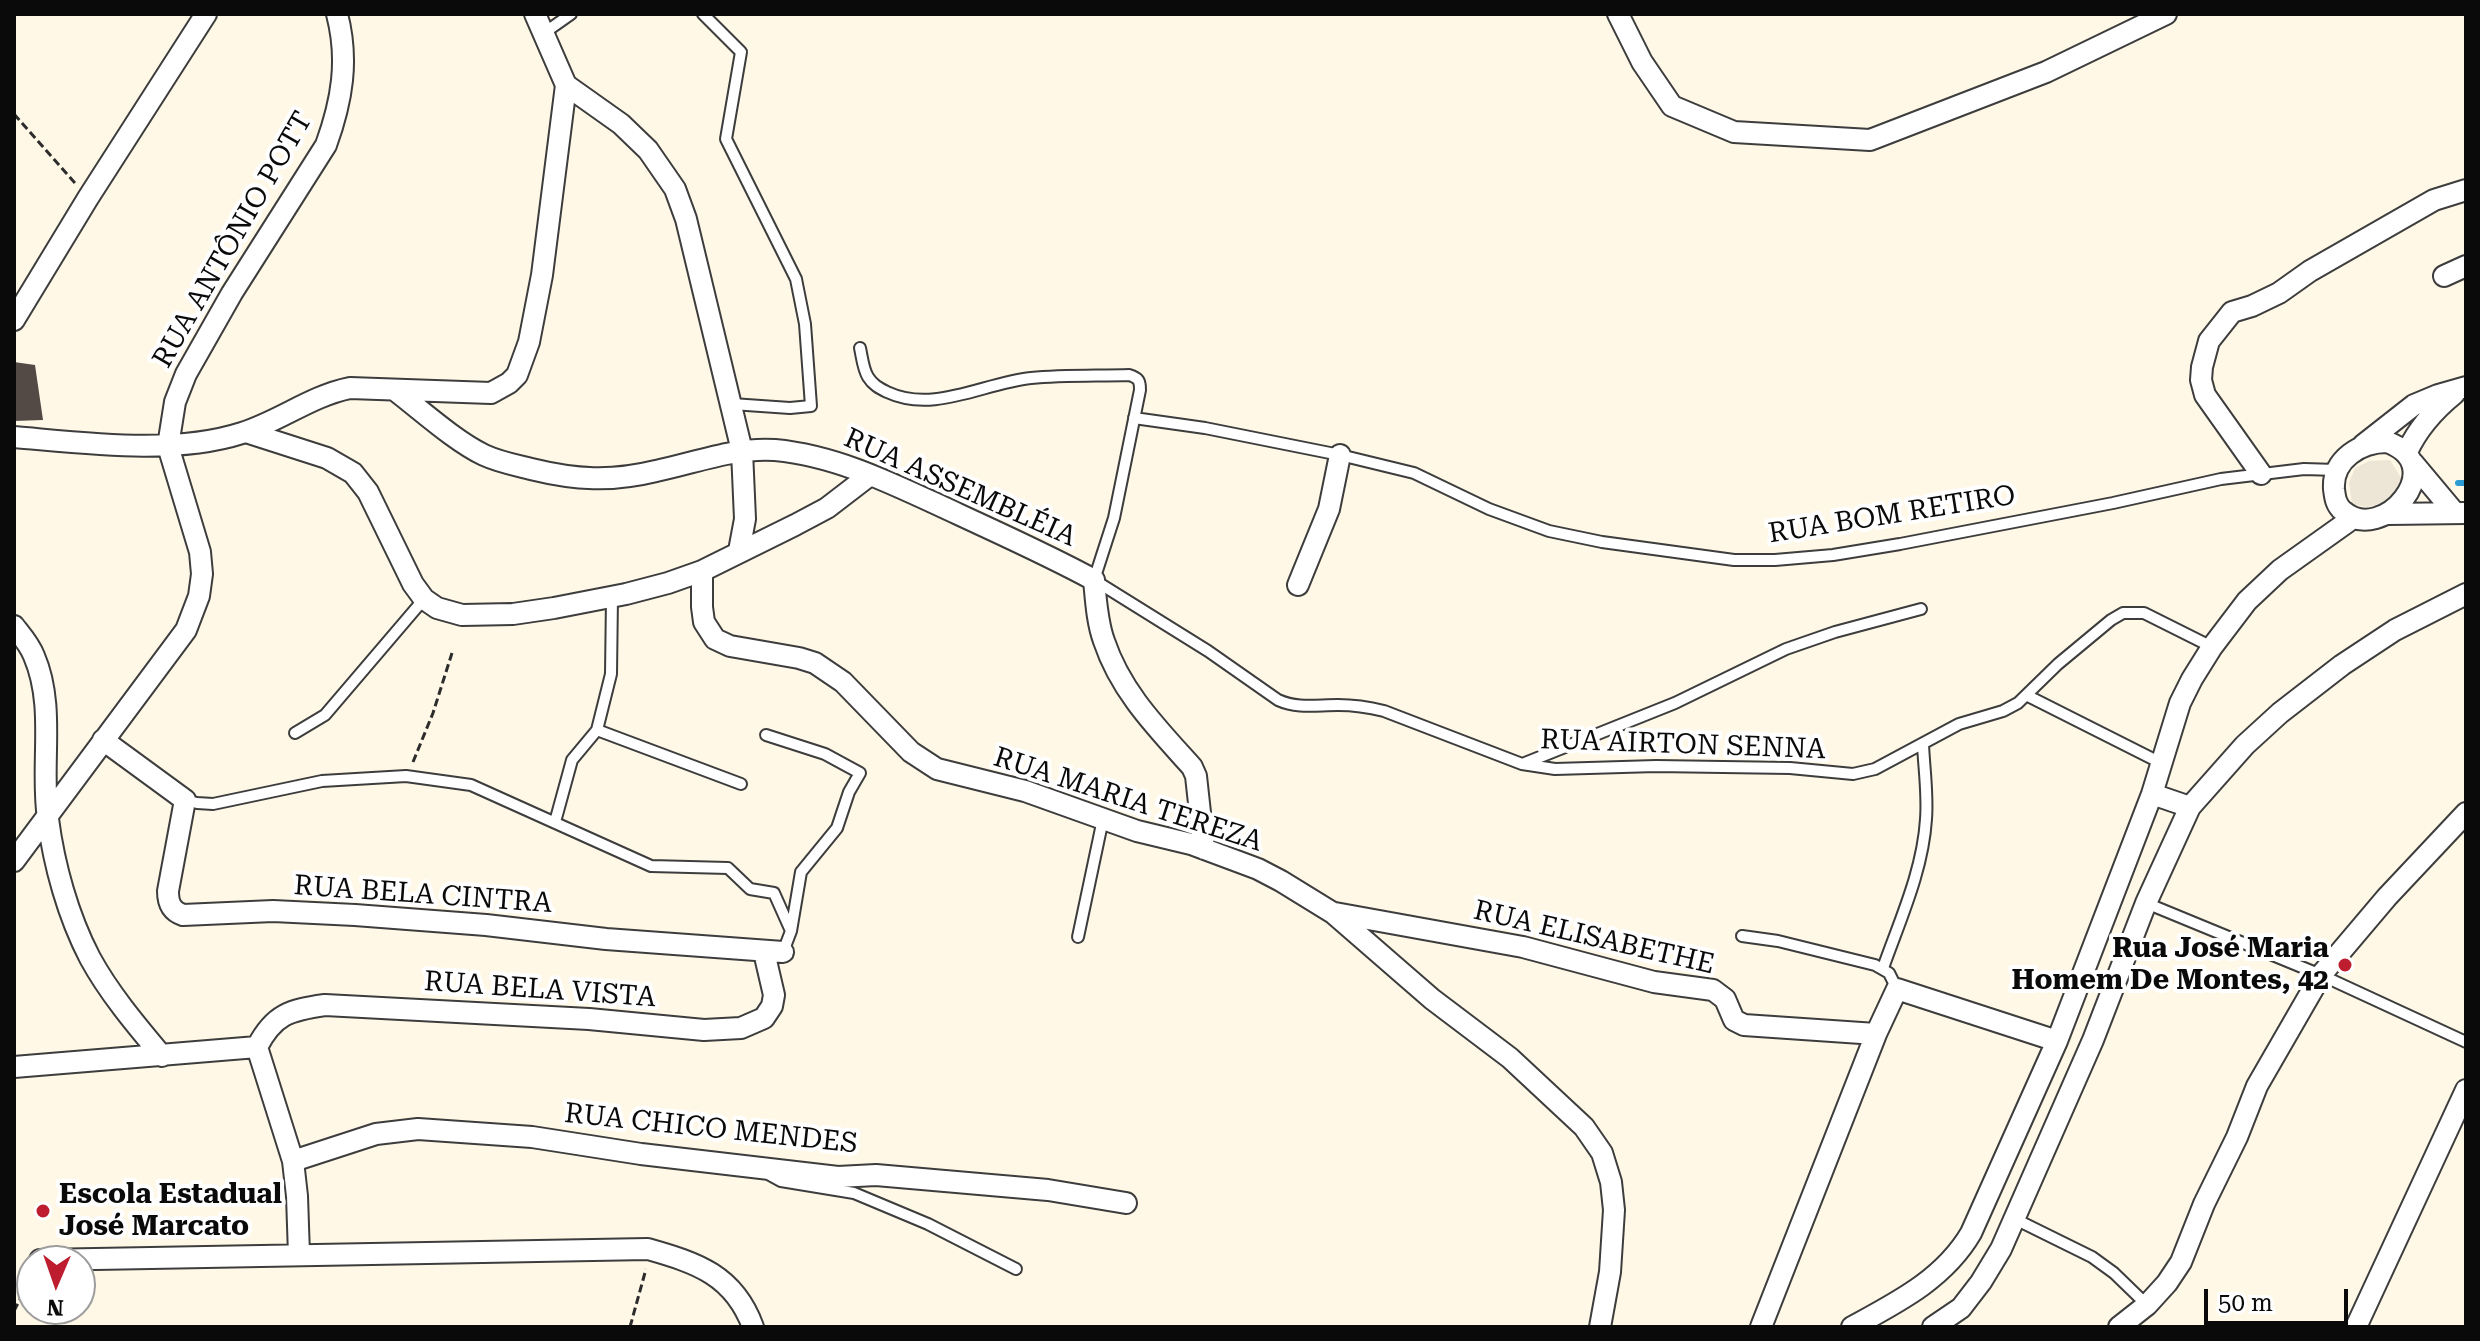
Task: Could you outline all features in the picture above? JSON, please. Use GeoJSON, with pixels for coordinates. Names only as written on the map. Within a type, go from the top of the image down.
{"type":"FeatureCollection","features":[{"type":"Feature","properties":{"kind":"street"},"geometry":{"type":"LineString","coordinates":[[14,320],[206,14]]}},
{"type":"Feature","properties":{"kind":"street","name":"RUA ANTÔNIO POTT"},"geometry":{"type":"LineString","coordinates":[[168,446],[175,402],[186,374],[232,293],[326,145],[336,119],[343,84],[344,57],[337,14]]}},
{"type":"Feature","properties":{"kind":"street"},"geometry":{"type":"LineString","coordinates":[[1618,14],[1642,62],[1672,106],[1734,132],[1870,140],[2046,72],[2166,14]]}},
{"type":"Feature","properties":{"kind":"street"},"geometry":{"type":"LineString","coordinates":[[14,437],[168,446],[246,432],[328,393],[350,388],[491,393],[509,383],[517,375],[529,342],[542,275],[566,85],[540,23]]}},
{"type":"Feature","properties":{"kind":"street"},"geometry":{"type":"LineString","coordinates":[[566,85],[648,150],[675,189],[689,232],[742,451],[745,519],[739,551]]}},
{"type":"Feature","properties":{"kind":"street"},"geometry":{"type":"LineString","coordinates":[[2261,474],[2205,395],[2201,380],[2209,341],[2232,312],[2279,293],[2310,271],[2434,200],[2466,177]]}},
{"type":"Feature","properties":{"kind":"street"},"geometry":{"type":"LineString","coordinates":[[2434,200],[2466,190]]}},
{"type":"Feature","properties":{"kind":"street"},"geometry":{"type":"LineString","coordinates":[[2444,276],[2466,266]]}},
{"type":"Feature","properties":{"kind":"street"},"geometry":{"type":"LineString","coordinates":[[2353,518],[2335,501],[2337,470],[2349,454],[2414,405],[2463,388]]}},
{"type":"Feature","properties":{"kind":"street"},"geometry":{"type":"LineString","coordinates":[[2388,514],[2398,507],[2409,490],[2414,438],[2430,415],[2463,388]]}},
{"type":"Feature","properties":{"kind":"street","name":"RUA ASSEMBLÉIA"},"geometry":{"type":"LineString","coordinates":[[396,391],[482,454],[561,476],[597,480],[614,478],[742,451],[775,450],[811,455],[870,475],[1094,580]]}},
{"type":"Feature","properties":{"kind":"street"},"geometry":{"type":"LineString","coordinates":[[246,432],[327,458],[353,473],[368,492],[413,584],[424,599],[437,608],[462,615],[513,614],[612,597],[668,583],[702,571],[827,508],[870,475]]}},
{"type":"Feature","properties":{"kind":"street"},"geometry":{"type":"LineString","coordinates":[[2362,446],[2387,442],[2410,458],[2460,513]]}},
{"type":"Feature","properties":{"kind":"street"},"geometry":{"type":"LineString","coordinates":[[14,861],[186,630],[199,596],[202,574],[200,552],[168,446]]}},
{"type":"Feature","properties":{"kind":"street"},"geometry":{"type":"LineString","coordinates":[[1298,585],[1329,509],[1340,455]]}},
{"type":"Feature","properties":{"kind":"street"},"geometry":{"type":"LineString","coordinates":[[1852,1327],[1923,1287],[1960,1252],[2006,1158],[2057,1041],[2152,794],[2180,703],[2212,647],[2247,601],[2280,570],[2353,518],[2460,513]]}},
{"type":"Feature","properties":{"kind":"street","name":"RUA MARIA TEREZA"},"geometry":{"type":"LineString","coordinates":[[702,571],[704,622],[715,639],[730,646],[815,663],[843,682],[911,752],[937,769],[1025,791],[1258,869],[1333,913],[1432,999],[1510,1058],[1584,1127],[1602,1153],[1611,1182],[1614,1210],[1610,1272],[1600,1327]]}},
{"type":"Feature","properties":{"kind":"street"},"geometry":{"type":"LineString","coordinates":[[1094,580],[1104,641],[1120,677],[1138,707],[1192,767],[1196,776],[1204,849]]}},
{"type":"Feature","properties":{"kind":"street"},"geometry":{"type":"LineString","coordinates":[[1933,1327],[1961,1308],[2001,1249],[2093,1040],[2146,903],[2190,807],[2245,745],[2280,713],[2342,665],[2395,630],[2466,594]]}},
{"type":"Feature","properties":{"kind":"street"},"geometry":{"type":"LineString","coordinates":[[14,626],[33,654],[42,681],[47,817],[70,909],[91,958],[131,1020],[162,1056]]}},
{"type":"Feature","properties":{"kind":"street"},"geometry":{"type":"LineString","coordinates":[[103,740],[185,800]]}},
{"type":"Feature","properties":{"kind":"street"},"geometry":{"type":"LineString","coordinates":[[2152,794],[2190,807]]}},
{"type":"Feature","properties":{"kind":"street","name":"RUA BELA CINTRA"},"geometry":{"type":"LineString","coordinates":[[185,800],[168,891],[168,902],[175,912],[183,915],[273,911],[355,915],[773,952]]}},
{"type":"Feature","properties":{"kind":"street"},"geometry":{"type":"LineString","coordinates":[[2119,1327],[2147,1305],[2181,1262],[2257,1086],[2321,975],[2387,897],[2466,813]]}},
{"type":"Feature","properties":{"kind":"street","name":"RUA ELISABETHE"},"geometry":{"type":"LineString","coordinates":[[1333,913],[1523,947],[1654,982],[1713,990],[1725,999],[1734,1020],[1744,1025],[1876,1034]]}},
{"type":"Feature","properties":{"kind":"street","name":"RUA BELA VISTA"},"geometry":{"type":"LineString","coordinates":[[257,1047],[268,1026],[277,1019],[298,1009],[325,1005],[589,1019],[704,1030],[741,1028],[764,1018],[772,1006],[773,952]]}},
{"type":"Feature","properties":{"kind":"street"},"geometry":{"type":"LineString","coordinates":[[1761,1327],[1876,1034],[1897,989],[2057,1041]]}},
{"type":"Feature","properties":{"kind":"street"},"geometry":{"type":"LineString","coordinates":[[14,1067],[257,1047],[293,1161],[299,1255]]}},
{"type":"Feature","properties":{"kind":"street"},"geometry":{"type":"LineString","coordinates":[[2356,1327],[2466,1090]]}},
{"type":"Feature","properties":{"kind":"street","name":"RUA CHICO MENDES"},"geometry":{"type":"LineString","coordinates":[[293,1161],[376,1134],[418,1129],[532,1137],[641,1154],[838,1177],[876,1175],[1048,1190],[1126,1203]]}},
{"type":"Feature","properties":{"kind":"street"},"geometry":{"type":"LineString","coordinates":[[96,1259],[648,1249],[681,1258],[711,1272],[731,1289],[753,1327]]}},
{"type":"Feature","properties":{"kind":"lane"},"geometry":{"type":"LineString","coordinates":[[540,23],[571,14]]}},
{"type":"Feature","properties":{"kind":"lane"},"geometry":{"type":"LineString","coordinates":[[703,14],[741,52],[726,139],[796,279],[806,338],[811,406],[790,408],[732,404]]}},
{"type":"Feature","properties":{"kind":"lane"},"geometry":{"type":"LineString","coordinates":[[860,348],[866,374],[874,385],[899,398],[920,401],[933,401],[996,383],[1031,378],[1137,377],[1140,382],[1114,518],[1094,580]]}},
{"type":"Feature","properties":{"kind":"lane","name":"RUA BOM RETIRO"},"geometry":{"type":"LineString","coordinates":[[1134,418],[1205,428],[1414,473],[1489,509],[1549,531],[1617,545],[1734,560],[1833,555],[2113,503],[2221,479],[2304,469],[2337,470]]}},
{"type":"Feature","properties":{"kind":"lane","name":"RUA AIRTON SENNA"},"geometry":{"type":"LineString","coordinates":[[1094,580],[1290,705],[1363,706],[1384,711],[1522,764],[1555,769],[1656,766],[1790,768],[1853,774],[1875,769],[1959,724],[2003,711],[2028,696],[2058,664],[2123,613],[2144,613],[2212,647]]}},
{"type":"Feature","properties":{"kind":"lane"},"geometry":{"type":"LineString","coordinates":[[555,822],[572,760],[597,730],[611,674],[612,597]]}},
{"type":"Feature","properties":{"kind":"lane"},"geometry":{"type":"LineString","coordinates":[[295,733],[325,715],[424,599]]}},
{"type":"Feature","properties":{"kind":"lane"},"geometry":{"type":"LineString","coordinates":[[1522,764],[1675,703],[1786,649],[1921,609]]}},
{"type":"Feature","properties":{"kind":"lane"},"geometry":{"type":"LineString","coordinates":[[2028,696],[2161,763]]}},
{"type":"Feature","properties":{"kind":"lane"},"geometry":{"type":"LineString","coordinates":[[597,730],[741,784]]}},
{"type":"Feature","properties":{"kind":"lane"},"geometry":{"type":"LineString","coordinates":[[766,735],[825,754],[860,773],[849,792],[837,828],[801,872],[791,931],[773,952]]}},
{"type":"Feature","properties":{"kind":"lane"},"geometry":{"type":"LineString","coordinates":[[1883,968],[1924,843],[1923,744]]}},
{"type":"Feature","properties":{"kind":"lane"},"geometry":{"type":"LineString","coordinates":[[185,800],[213,804],[322,781],[406,776],[471,785],[651,866],[728,868],[750,889],[774,893],[791,931]]}},
{"type":"Feature","properties":{"kind":"lane"},"geometry":{"type":"LineString","coordinates":[[1078,937],[1103,819]]}},
{"type":"Feature","properties":{"kind":"lane"},"geometry":{"type":"LineString","coordinates":[[2146,903],[2321,975],[2466,1042]]}},
{"type":"Feature","properties":{"kind":"lane"},"geometry":{"type":"LineString","coordinates":[[1742,936],[1823,951],[1883,968],[1893,978],[1897,989]]}},
{"type":"Feature","properties":{"kind":"lane"},"geometry":{"type":"LineString","coordinates":[[750,1166],[781,1181],[854,1193],[928,1224],[1016,1269]]}},
{"type":"Feature","properties":{"kind":"lane"},"geometry":{"type":"LineString","coordinates":[[2015,1219],[2092,1257],[2114,1273],[2147,1305]]}},
{"type":"Feature","properties":{"kind":"path"},"geometry":{"type":"LineString","coordinates":[[14,114],[88,198]]}},
{"type":"Feature","properties":{"kind":"path"},"geometry":{"type":"LineString","coordinates":[[406,776],[433,713],[452,653]]}},
{"type":"Feature","properties":{"kind":"path"},"geometry":{"type":"LineString","coordinates":[[630,1327],[645,1275],[648,1249]]}},
{"type":"Feature","properties":{"kind":"shaded area"},"geometry":{"type":"Polygon","coordinates":[[[2390,460],[2403,481],[2394,500],[2367,507],[2352,504],[2349,483],[2355,468],[2369,461],[2390,460]]]}},
{"type":"Feature","properties":{"kind":"building"},"geometry":{"type":"Polygon","coordinates":[[[14,362],[35,365],[43,420],[14,421],[14,362]]]}},
{"type":"Feature","properties":{"kind":"waterway"},"geometry":{"type":"LineString","coordinates":[[2458,483],[2466,483]]}},
{"type":"Feature","properties":{"kind":"place","name":"Rua José Maria Homem De Montes, 42"},"geometry":{"type":"Point","coordinates":[2345,965]}},
{"type":"Feature","properties":{"kind":"place","name":"Escola Estadual José Marcato"},"geometry":{"type":"Point","coordinates":[43,1211]}}]}
